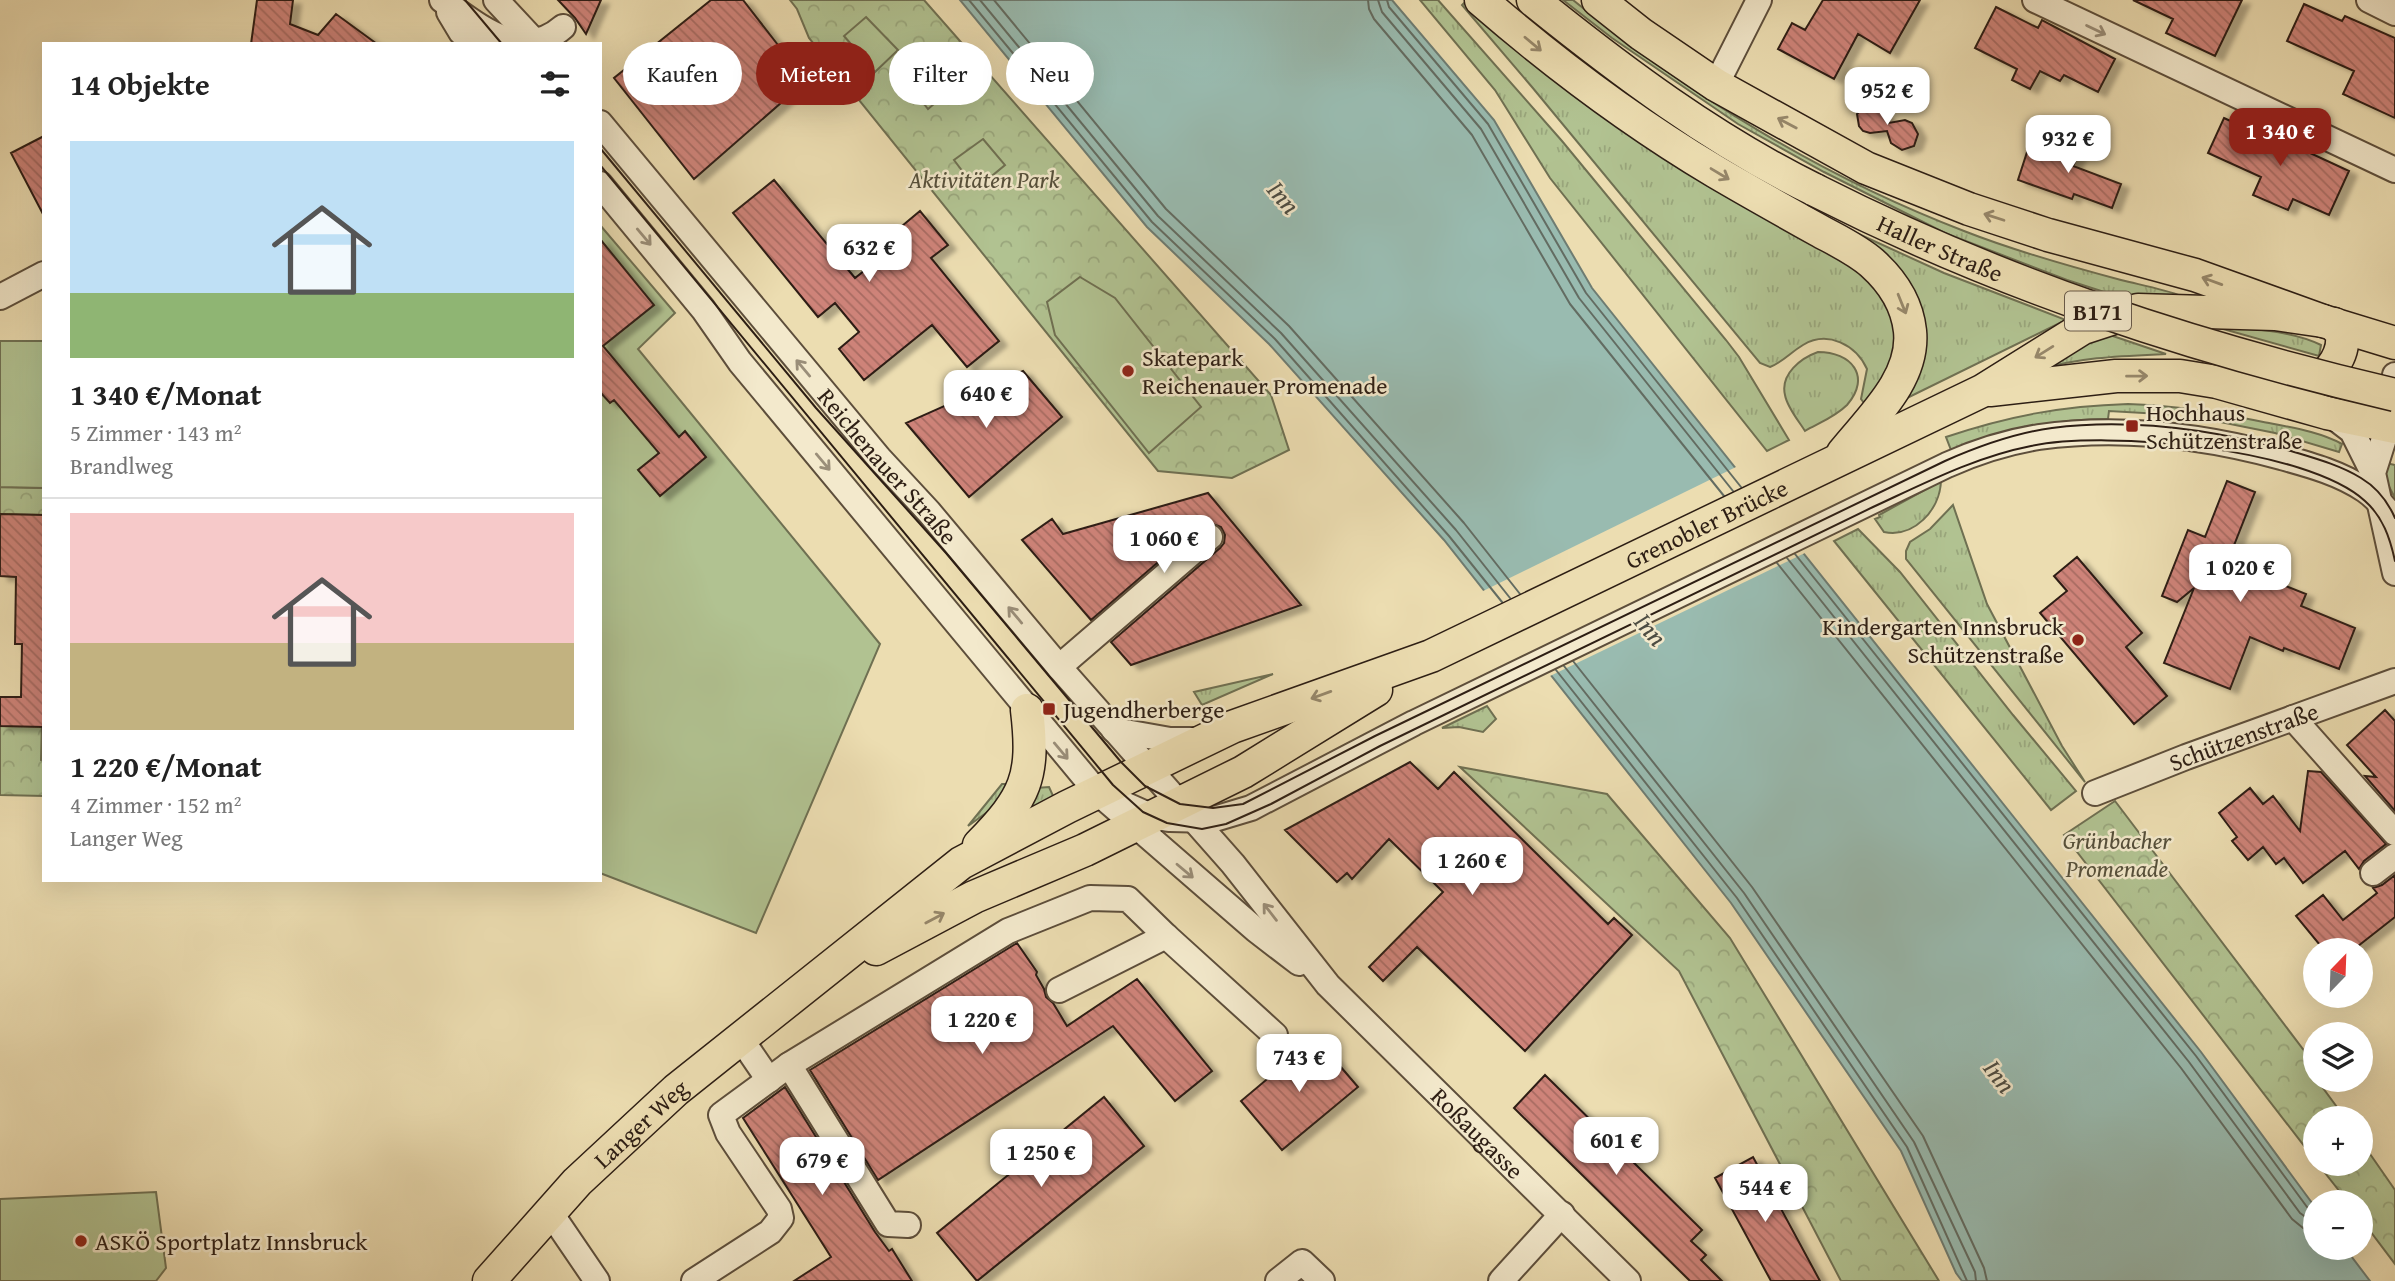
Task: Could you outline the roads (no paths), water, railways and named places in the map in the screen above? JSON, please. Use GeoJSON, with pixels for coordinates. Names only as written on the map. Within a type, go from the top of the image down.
{"type":"FeatureCollection","features":[{"type":"Feature","properties":{"kind":"main road"},"geometry":{"type":"LineString","coordinates":[[1481,0],[1542,52],[1622,112],[1722,176],[1863,256],[1891,283],[1899,295],[1907,317],[1910,344],[1908,358],[1896,385],[1837,460]]}},
{"type":"Feature","properties":{"kind":"main road","name":"Haller Straße"},"geometry":{"type":"LineString","coordinates":[[1533,0],[1634,79],[1698,121],[1809,186],[1905,234],[2012,280],[2124,320],[2241,356],[2395,395]]}},
{"type":"Feature","properties":{"kind":"main road","name":"Haller Straße"},"geometry":{"type":"LineString","coordinates":[[1598,0],[1641,34],[1716,85],[1866,168],[1969,209],[2195,275],[2395,343]]}},
{"type":"Feature","properties":{"kind":"main road","name":"Grenobler Brücke"},"geometry":{"type":"LineString","coordinates":[[1165,817],[1431,656],[1982,391],[2083,328],[2138,310],[2275,314],[2328,322]]}},
{"type":"Feature","properties":{"kind":"main road"},"geometry":{"type":"LineString","coordinates":[[2261,394],[2301,390],[2330,370],[2339,356],[2343,341],[2340,329],[2328,322]]}},
{"type":"Feature","properties":{"kind":"main road","name":"Grenobler Brücke"},"geometry":{"type":"LineString","coordinates":[[1982,391],[2140,375],[2196,378],[2261,394]]}},
{"type":"Feature","properties":{"kind":"main road"},"geometry":{"type":"LineString","coordinates":[[2261,394],[2327,413],[2391,427]]}},
{"type":"Feature","properties":{"kind":"main road","name":"Grenobler Brücke"},"geometry":{"type":"LineString","coordinates":[[1148,768],[1232,727],[1431,656]]}},
{"type":"Feature","properties":{"kind":"main road"},"geometry":{"type":"LineString","coordinates":[[961,863],[1001,822],[1017,801],[1028,779],[1031,751],[1027,710]]}},
{"type":"Feature","properties":{"kind":"main road","name":"Langer Weg"},"geometry":{"type":"LineString","coordinates":[[489,1281],[577,1182],[676,1090],[961,863],[1148,768]]}},
{"type":"Feature","properties":{"kind":"main road","name":"Langer Weg"},"geometry":{"type":"LineString","coordinates":[[809,984],[974,897],[1165,817]]}},
{"type":"Feature","properties":{"kind":"street"},"geometry":{"type":"LineString","coordinates":[[442,0],[465,40]]}},
{"type":"Feature","properties":{"kind":"street"},"geometry":{"type":"LineString","coordinates":[[442,0],[480,26],[503,38],[519,42]]}},
{"type":"Feature","properties":{"kind":"street"},"geometry":{"type":"LineString","coordinates":[[496,0],[535,42]]}},
{"type":"Feature","properties":{"kind":"street"},"geometry":{"type":"LineString","coordinates":[[1716,85],[1759,0]]}},
{"type":"Feature","properties":{"kind":"street"},"geometry":{"type":"LineString","coordinates":[[2035,0],[2395,170]]}},
{"type":"Feature","properties":{"kind":"street"},"geometry":{"type":"LineString","coordinates":[[2369,0],[2395,13]]}},
{"type":"Feature","properties":{"kind":"street"},"geometry":{"type":"LineString","coordinates":[[539,42],[564,27]]}},
{"type":"Feature","properties":{"kind":"street","name":"Reichenauer Straße"},"geometry":{"type":"LineString","coordinates":[[602,125],[815,383],[1148,768],[1165,817]]}},
{"type":"Feature","properties":{"kind":"street","name":"Reichenauer Straße"},"geometry":{"type":"LineString","coordinates":[[602,186],[704,309],[740,362],[1097,792],[1165,817]]}},
{"type":"Feature","properties":{"kind":"street"},"geometry":{"type":"LineString","coordinates":[[0,297],[42,275]]}},
{"type":"Feature","properties":{"kind":"street"},"geometry":{"type":"LineString","coordinates":[[2373,473],[2391,427],[2395,375]]}},
{"type":"Feature","properties":{"kind":"street"},"geometry":{"type":"LineString","coordinates":[[2327,413],[2352,431],[2373,473],[2395,573]]}},
{"type":"Feature","properties":{"kind":"street"},"geometry":{"type":"LineString","coordinates":[[1165,817],[1196,810],[1251,808],[1456,702],[1955,462],[1983,451],[2038,438],[2102,433],[2201,440],[2268,453],[2337,475],[2367,491],[2395,520]]}},
{"type":"Feature","properties":{"kind":"street"},"geometry":{"type":"LineString","coordinates":[[1059,667],[1210,537]]}},
{"type":"Feature","properties":{"kind":"street","name":"Schützenstraße"},"geometry":{"type":"LineString","coordinates":[[2095,793],[2395,681]]}},
{"type":"Feature","properties":{"kind":"street"},"geometry":{"type":"LineString","coordinates":[[2293,718],[2395,833]]}},
{"type":"Feature","properties":{"kind":"street"},"geometry":{"type":"LineString","coordinates":[[1114,730],[1170,740],[1208,739]]}},
{"type":"Feature","properties":{"kind":"street","name":"Roßaugasse"},"geometry":{"type":"LineString","coordinates":[[1165,817],[1256,930],[1328,985],[1628,1281]]}},
{"type":"Feature","properties":{"kind":"street","name":"Roßaugasse"},"geometry":{"type":"LineString","coordinates":[[1165,817],[1233,864],[1328,985]]}},
{"type":"Feature","properties":{"kind":"street"},"geometry":{"type":"LineString","coordinates":[[2373,873],[2395,856]]}},
{"type":"Feature","properties":{"kind":"street"},"geometry":{"type":"LineString","coordinates":[[694,1281],[770,1231],[782,1218],[779,1209],[728,1133],[720,1115],[789,1065],[1008,931],[1090,898],[1128,899],[1275,1035]]}},
{"type":"Feature","properties":{"kind":"street"},"geometry":{"type":"LineString","coordinates":[[1059,990],[1166,936]]}},
{"type":"Feature","properties":{"kind":"street"},"geometry":{"type":"LineString","coordinates":[[741,1039],[769,1080]]}},
{"type":"Feature","properties":{"kind":"street"},"geometry":{"type":"LineString","coordinates":[[789,1065],[888,1224],[908,1225]]}},
{"type":"Feature","properties":{"kind":"street"},"geometry":{"type":"LineString","coordinates":[[550,1212],[597,1281]]}},
{"type":"Feature","properties":{"kind":"street"},"geometry":{"type":"LineString","coordinates":[[1501,1281],[1562,1214]]}},
{"type":"Feature","properties":{"kind":"street"},"geometry":{"type":"LineString","coordinates":[[1278,1281],[1302,1262],[1322,1281]]}},
{"type":"Feature","properties":{"kind":"water","name":"Inn"},"geometry":{"type":"Polygon","coordinates":[[[960,0],[1392,0],[1494,120],[1592,288],[2201,1052],[2303,1191],[2303,1260],[2354,1260],[2370,1281],[1962,1281],[1901,1151],[1731,903],[1444,540],[1269,344],[1147,227],[1046,105],[1094,105],[1094,42],[1006,42],[1006,56],[960,0]]]}},
{"type":"Feature","properties":{"kind":"tram line"},"geometry":{"type":"LineString","coordinates":[[465,0],[500,42]]}},
{"type":"Feature","properties":{"kind":"tram line"},"geometry":{"type":"LineString","coordinates":[[602,150],[816,408],[946,553],[1121,762],[1145,786],[1180,804],[1213,808],[1243,804],[1375,736],[1945,461],[2024,433],[2052,428],[2112,424],[2173,428],[2233,437],[2318,459],[2353,473],[2377,490],[2395,518]]}},
{"type":"Feature","properties":{"kind":"tram line"},"geometry":{"type":"LineString","coordinates":[[602,167],[1113,785],[1143,812],[1167,823],[1202,829],[1226,824],[1271,804],[1380,746],[1873,507],[1970,464],[2031,446],[2107,440],[2155,442],[2254,456],[2299,468],[2337,483],[2365,501],[2385,528],[2395,561]]}},
{"type":"Feature","properties":{"kind":"place","name":"Skatepark Reichenauer Promenade"},"geometry":{"type":"Point","coordinates":[1128,371]}},
{"type":"Feature","properties":{"kind":"place","name":"Hochhaus Schützenstraße"},"geometry":{"type":"Point","coordinates":[2132,426]}},
{"type":"Feature","properties":{"kind":"place","name":"Kindergarten Innsbruck Schützenstraße"},"geometry":{"type":"Point","coordinates":[2078,640]}},
{"type":"Feature","properties":{"kind":"place","name":"Jugendherberge"},"geometry":{"type":"Point","coordinates":[1049,709]}},
{"type":"Feature","properties":{"kind":"place","name":"ASKÖ Sportplatz Innsbruck"},"geometry":{"type":"Point","coordinates":[81,1241]}},
{"type":"Feature","properties":{"kind":"park label","name":"Aktivitäten Park"},"geometry":{"type":"Point","coordinates":[984,179]}},
{"type":"Feature","properties":{"kind":"park label","name":"Grünbacher Promenade"},"geometry":{"type":"Point","coordinates":[2117,854]}}]}
